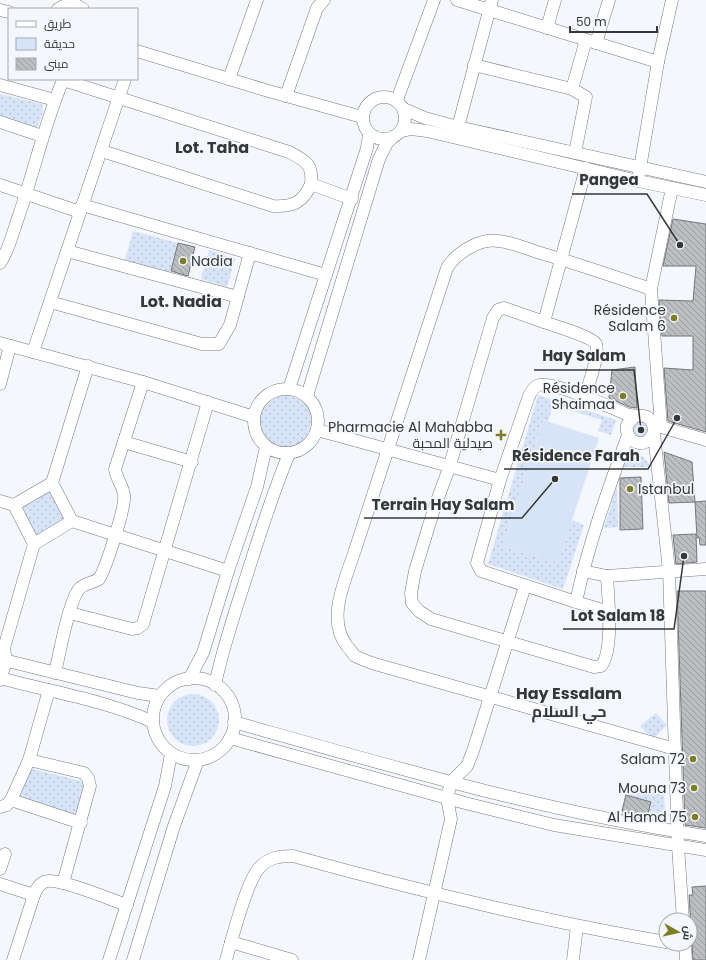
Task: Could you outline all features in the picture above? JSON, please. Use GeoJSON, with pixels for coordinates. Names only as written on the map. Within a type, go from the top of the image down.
{"type":"FeatureCollection","features":[{"type":"Feature","properties":{"kind":"street"},"geometry":{"type":"LineString","coordinates":[[229,79],[257,0]]}},
{"type":"Feature","properties":{"kind":"street"},"geometry":{"type":"LineString","coordinates":[[286,96],[317,8],[324,0]]}},
{"type":"Feature","properties":{"kind":"street"},"geometry":{"type":"LineString","coordinates":[[306,396],[379,159],[387,143],[397,134],[405,120],[400,105],[434,0]]}},
{"type":"Feature","properties":{"kind":"street"},"geometry":{"type":"LineString","coordinates":[[457,0],[491,5],[547,28],[658,62]]}},
{"type":"Feature","properties":{"kind":"street"},"geometry":{"type":"LineString","coordinates":[[547,28],[555,0]]}},
{"type":"Feature","properties":{"kind":"street"},"geometry":{"type":"LineString","coordinates":[[572,89],[609,0]]}},
{"type":"Feature","properties":{"kind":"street"},"geometry":{"type":"LineString","coordinates":[[638,181],[658,62],[672,0]]}},
{"type":"Feature","properties":{"kind":"street"},"geometry":{"type":"LineString","coordinates":[[60,8],[72,1],[82,8]]}},
{"type":"Feature","properties":{"kind":"street"},"geometry":{"type":"LineString","coordinates":[[458,127],[491,5]]}},
{"type":"Feature","properties":{"kind":"street"},"geometry":{"type":"LineString","coordinates":[[138,51],[286,96],[362,117]]}},
{"type":"Feature","properties":{"kind":"street"},"geometry":{"type":"LineString","coordinates":[[474,65],[572,89],[586,97],[575,153]]}},
{"type":"Feature","properties":{"kind":"street"},"geometry":{"type":"LineString","coordinates":[[0,263],[4,244],[26,194],[42,136],[63,80]]}},
{"type":"Feature","properties":{"kind":"street"},"geometry":{"type":"LineString","coordinates":[[66,80],[118,99],[289,152],[302,159],[308,165],[312,172],[311,184],[297,203],[287,207],[273,206],[102,151]]}},
{"type":"Feature","properties":{"kind":"street"},"geometry":{"type":"LineString","coordinates":[[33,352],[81,208],[102,151],[125,80]]}},
{"type":"Feature","properties":{"kind":"street"},"geometry":{"type":"LineString","coordinates":[[0,85],[55,100]]}},
{"type":"Feature","properties":{"kind":"street"},"geometry":{"type":"LineString","coordinates":[[706,182],[458,127],[425,118],[386,96],[375,98],[366,104],[362,117],[363,126],[369,135],[380,140],[411,129],[427,131],[638,181],[706,195]]}},
{"type":"Feature","properties":{"kind":"street"},"geometry":{"type":"LineString","coordinates":[[0,122],[42,136]]}},
{"type":"Feature","properties":{"kind":"street"},"geometry":{"type":"LineString","coordinates":[[289,389],[352,199],[367,148],[369,135]]}},
{"type":"Feature","properties":{"kind":"street"},"geometry":{"type":"LineString","coordinates":[[544,322],[586,168]]}},
{"type":"Feature","properties":{"kind":"street"},"geometry":{"type":"LineString","coordinates":[[311,184],[352,199]]}},
{"type":"Feature","properties":{"kind":"street"},"geometry":{"type":"LineString","coordinates":[[0,185],[26,194],[250,253],[326,275]]}},
{"type":"Feature","properties":{"kind":"street"},"geometry":{"type":"LineString","coordinates":[[672,188],[651,289],[656,429],[669,570],[678,846],[682,912]]}},
{"type":"Feature","properties":{"kind":"street"},"geometry":{"type":"LineString","coordinates":[[651,289],[498,240],[486,241],[452,259],[447,268],[342,593],[337,616],[339,633],[354,655],[375,664],[675,749]]}},
{"type":"Feature","properties":{"kind":"street"},"geometry":{"type":"LineString","coordinates":[[67,251],[238,297]]}},
{"type":"Feature","properties":{"kind":"street"},"geometry":{"type":"LineString","coordinates":[[50,302],[211,345],[219,344],[224,338],[230,325],[250,253]]}},
{"type":"Feature","properties":{"kind":"street"},"geometry":{"type":"LineString","coordinates":[[585,396],[597,349],[595,344],[586,338],[544,322],[504,308],[498,310],[493,318],[449,468],[434,509],[415,571],[411,592],[412,603],[419,611],[431,619],[594,667],[601,666],[607,656],[609,612],[607,576]]}},
{"type":"Feature","properties":{"kind":"street"},"geometry":{"type":"LineString","coordinates":[[0,384],[5,344],[143,382],[254,417]]}},
{"type":"Feature","properties":{"kind":"street"},"geometry":{"type":"LineString","coordinates":[[0,501],[14,505],[52,483],[88,366]]}},
{"type":"Feature","properties":{"kind":"street"},"geometry":{"type":"LineString","coordinates":[[55,673],[74,598],[84,585],[94,582],[102,574],[114,535],[124,496],[114,469],[143,382]]}},
{"type":"Feature","properties":{"kind":"street"},"geometry":{"type":"LineString","coordinates":[[609,612],[488,575],[478,568],[479,554],[500,480],[529,396],[538,385],[544,385],[585,396],[634,417],[644,416],[651,421],[656,429],[706,440]]}},
{"type":"Feature","properties":{"kind":"street"},"geometry":{"type":"LineString","coordinates":[[289,389],[297,390],[306,396],[317,412],[317,430],[313,439],[307,446],[298,452],[289,454],[277,453],[266,447],[256,434],[254,417],[257,406],[264,397],[274,391],[289,389]]}},
{"type":"Feature","properties":{"kind":"street"},"geometry":{"type":"LineString","coordinates":[[70,613],[132,629],[138,628],[143,624],[164,549],[192,462],[208,402]]}},
{"type":"Feature","properties":{"kind":"street"},"geometry":{"type":"LineString","coordinates":[[576,602],[582,571],[606,493],[628,435],[628,425],[634,417]]}},
{"type":"Feature","properties":{"kind":"street"},"geometry":{"type":"LineString","coordinates":[[628,435],[632,440],[638,443],[644,443],[650,440],[656,429]]}},
{"type":"Feature","properties":{"kind":"street"},"geometry":{"type":"LineString","coordinates":[[317,430],[449,468],[500,480]]}},
{"type":"Feature","properties":{"kind":"street"},"geometry":{"type":"LineString","coordinates":[[124,442],[192,462]]}},
{"type":"Feature","properties":{"kind":"street"},"geometry":{"type":"LineString","coordinates":[[189,679],[203,653],[228,571],[257,487],[266,447]]}},
{"type":"Feature","properties":{"kind":"street"},"geometry":{"type":"LineString","coordinates":[[215,685],[220,660],[256,544],[275,488],[289,454]]}},
{"type":"Feature","properties":{"kind":"street"},"geometry":{"type":"LineString","coordinates":[[52,483],[72,521],[164,549],[228,571]]}},
{"type":"Feature","properties":{"kind":"street"},"geometry":{"type":"LineString","coordinates":[[14,505],[34,544],[3,654],[0,679],[49,690],[136,714],[153,722]]}},
{"type":"Feature","properties":{"kind":"street"},"geometry":{"type":"LineString","coordinates":[[34,544],[72,521]]}},
{"type":"Feature","properties":{"kind":"street"},"geometry":{"type":"LineString","coordinates":[[582,571],[607,576],[642,574],[669,570],[706,569]]}},
{"type":"Feature","properties":{"kind":"street"},"geometry":{"type":"LineString","coordinates":[[452,819],[447,798],[451,782],[467,766],[491,698],[525,586]]}},
{"type":"Feature","properties":{"kind":"street"},"geometry":{"type":"LineString","coordinates":[[3,654],[55,673],[138,694],[160,696]]}},
{"type":"Feature","properties":{"kind":"street"},"geometry":{"type":"LineString","coordinates":[[189,679],[198,679],[215,685],[228,697],[234,713],[234,722],[230,738],[222,749],[211,757],[198,760],[184,759],[171,754],[159,740],[153,722],[154,708],[160,696],[173,684],[189,679]]}},
{"type":"Feature","properties":{"kind":"street"},"geometry":{"type":"LineString","coordinates":[[0,807],[7,805],[11,800],[29,760],[49,690]]}},
{"type":"Feature","properties":{"kind":"street"},"geometry":{"type":"LineString","coordinates":[[234,722],[451,782],[555,808],[706,836]]}},
{"type":"Feature","properties":{"kind":"street"},"geometry":{"type":"LineString","coordinates":[[230,738],[465,803],[554,825],[706,850]]}},
{"type":"Feature","properties":{"kind":"street"},"geometry":{"type":"LineString","coordinates":[[109,960],[165,786],[171,754]]}},
{"type":"Feature","properties":{"kind":"street"},"geometry":{"type":"LineString","coordinates":[[29,760],[84,773],[88,778],[90,786],[81,823],[63,883]]}},
{"type":"Feature","properties":{"kind":"street"},"geometry":{"type":"LineString","coordinates":[[133,960],[174,826],[198,760]]}},
{"type":"Feature","properties":{"kind":"street"},"geometry":{"type":"LineString","coordinates":[[419,960],[452,819],[465,803],[470,787],[467,766]]}},
{"type":"Feature","properties":{"kind":"street"},"geometry":{"type":"LineString","coordinates":[[11,800],[81,823]]}},
{"type":"Feature","properties":{"kind":"street"},"geometry":{"type":"LineString","coordinates":[[0,869],[5,854]]}},
{"type":"Feature","properties":{"kind":"street"},"geometry":{"type":"LineString","coordinates":[[226,960],[249,888],[259,868],[277,856],[293,856],[434,894],[577,926],[658,941]]}},
{"type":"Feature","properties":{"kind":"street"},"geometry":{"type":"LineString","coordinates":[[13,960],[34,895],[38,886],[44,882],[50,880],[63,883],[126,905]]}},
{"type":"Feature","properties":{"kind":"street"},"geometry":{"type":"LineString","coordinates":[[0,884],[34,895]]}},
{"type":"Feature","properties":{"kind":"street"},"geometry":{"type":"LineString","coordinates":[[573,960],[577,926]]}},
{"type":"Feature","properties":{"kind":"street"},"geometry":{"type":"LineString","coordinates":[[231,942],[292,960]]}},
{"type":"Feature","properties":{"kind":"green space"},"geometry":{"type":"Polygon","coordinates":[[[0,94],[42,104],[43,112],[38,126],[33,128],[0,118],[0,94]]]}},
{"type":"Feature","properties":{"kind":"green space"},"geometry":{"type":"Polygon","coordinates":[[[133,231],[178,243],[170,274],[124,263],[133,231]]]}},
{"type":"Feature","properties":{"kind":"green space"},"geometry":{"type":"Polygon","coordinates":[[[209,250],[235,259],[227,287],[201,279],[209,250]]]}},
{"type":"Feature","properties":{"kind":"green space"},"geometry":{"type":"Polygon","coordinates":[[[282,395],[294,397],[303,402],[309,409],[311,417],[311,425],[307,434],[301,441],[291,448],[277,446],[267,441],[260,425],[263,412],[266,407],[270,402],[282,395]]]}},
{"type":"Feature","properties":{"kind":"green space"},"geometry":{"type":"Polygon","coordinates":[[[538,395],[616,420],[611,435],[598,431],[602,420],[553,405],[548,422],[543,420],[503,546],[558,563],[572,520],[584,525],[563,589],[488,564],[538,395]]]}},
{"type":"Feature","properties":{"kind":"green space"},"geometry":{"type":"Polygon","coordinates":[[[646,419],[652,434],[637,440],[631,425],[633,421],[646,419]]]}},
{"type":"Feature","properties":{"kind":"green space"},"geometry":{"type":"Polygon","coordinates":[[[543,420],[599,438],[558,563],[503,546],[543,420]]]}},
{"type":"Feature","properties":{"kind":"green space"},"geometry":{"type":"Polygon","coordinates":[[[634,454],[644,457],[651,467],[622,467],[627,457],[634,454]]]}},
{"type":"Feature","properties":{"kind":"green space"},"geometry":{"type":"Polygon","coordinates":[[[617,485],[618,527],[604,528],[617,485]]]}},
{"type":"Feature","properties":{"kind":"green space"},"geometry":{"type":"Polygon","coordinates":[[[51,489],[67,520],[36,537],[20,507],[51,489]]]}},
{"type":"Feature","properties":{"kind":"green space"},"geometry":{"type":"Polygon","coordinates":[[[193,694],[203,696],[211,702],[217,710],[219,720],[217,730],[211,738],[203,744],[193,746],[183,744],[175,738],[169,730],[167,720],[169,710],[175,702],[183,696],[193,694]]]}},
{"type":"Feature","properties":{"kind":"green space"},"geometry":{"type":"Polygon","coordinates":[[[656,713],[667,725],[653,739],[640,726],[656,713]]]}},
{"type":"Feature","properties":{"kind":"green space"},"geometry":{"type":"Polygon","coordinates":[[[33,769],[84,783],[76,815],[73,816],[19,797],[30,770],[33,769]]]}},
{"type":"Feature","properties":{"kind":"green space"},"geometry":{"type":"Polygon","coordinates":[[[627,785],[664,795],[666,823],[646,821],[621,815],[627,785]]]}},
{"type":"Feature","properties":{"kind":"building"},"geometry":{"type":"Polygon","coordinates":[[[673,219],[706,224],[706,432],[668,421],[664,368],[693,370],[693,336],[662,336],[659,300],[693,301],[696,266],[663,266],[673,219]]]}},
{"type":"Feature","properties":{"kind":"building","name":"Nadia"},"geometry":{"type":"Polygon","coordinates":[[[178,243],[195,247],[188,276],[171,271],[178,243]]]}},
{"type":"Feature","properties":{"kind":"building"},"geometry":{"type":"Polygon","coordinates":[[[635,367],[637,408],[629,407],[609,398],[612,370],[635,367]]]}},
{"type":"Feature","properties":{"kind":"building"},"geometry":{"type":"Polygon","coordinates":[[[664,452],[692,462],[695,502],[669,503],[664,452]]]}},
{"type":"Feature","properties":{"kind":"building"},"geometry":{"type":"Polygon","coordinates":[[[641,477],[643,529],[620,530],[620,478],[641,477]]]}},
{"type":"Feature","properties":{"kind":"building"},"geometry":{"type":"Polygon","coordinates":[[[706,501],[706,545],[700,545],[699,537],[697,538],[695,502],[706,501]]]}},
{"type":"Feature","properties":{"kind":"building"},"geometry":{"type":"Polygon","coordinates":[[[696,534],[697,562],[676,564],[673,535],[696,534]]]}},
{"type":"Feature","properties":{"kind":"building"},"geometry":{"type":"Polygon","coordinates":[[[677,591],[706,591],[706,828],[685,825],[677,591]]]}},
{"type":"Feature","properties":{"kind":"building"},"geometry":{"type":"Polygon","coordinates":[[[626,795],[651,802],[647,817],[622,811],[626,795]]]}},
{"type":"Feature","properties":{"kind":"building"},"geometry":{"type":"Polygon","coordinates":[[[706,886],[706,960],[693,960],[693,952],[698,952],[698,912],[690,912],[689,895],[693,895],[692,887],[706,886]]]}},
{"type":"Feature","properties":{"kind":"place","name":"Pangea"},"geometry":{"type":"Point","coordinates":[680,245]}},
{"type":"Feature","properties":{"kind":"place","name":"Nadia"},"geometry":{"type":"Point","coordinates":[183,261]}},
{"type":"Feature","properties":{"kind":"place","name":"Résidence Salam 6"},"geometry":{"type":"Point","coordinates":[674,318]}},
{"type":"Feature","properties":{"kind":"place","name":"Résidence Shaimaa"},"geometry":{"type":"Point","coordinates":[623,396]}},
{"type":"Feature","properties":{"kind":"place","name":"Résidence Farah"},"geometry":{"type":"Point","coordinates":[677,418]}},
{"type":"Feature","properties":{"kind":"place","name":"Hay Salam"},"geometry":{"type":"Point","coordinates":[641,430]}},
{"type":"Feature","properties":{"kind":"place","name":"Pharmacie Al Mahabba صيدلية المحبة"},"geometry":{"type":"Point","coordinates":[501,435]}},
{"type":"Feature","properties":{"kind":"place","name":"Terrain Hay Salam"},"geometry":{"type":"Point","coordinates":[555,479]}},
{"type":"Feature","properties":{"kind":"place","name":"Istanbul"},"geometry":{"type":"Point","coordinates":[630,489]}},
{"type":"Feature","properties":{"kind":"place","name":"Lot Salam 18"},"geometry":{"type":"Point","coordinates":[684,556]}},
{"type":"Feature","properties":{"kind":"place","name":"Salam 72"},"geometry":{"type":"Point","coordinates":[693,759]}},
{"type":"Feature","properties":{"kind":"place","name":"Mouna 73"},"geometry":{"type":"Point","coordinates":[694,788]}},
{"type":"Feature","properties":{"kind":"place","name":"Al Hamd 75"},"geometry":{"type":"Point","coordinates":[695,817]}},
{"type":"Feature","properties":{"kind":"district","name":"Lot. Taha"},"geometry":{"type":"Point","coordinates":[212,147]}},
{"type":"Feature","properties":{"kind":"district","name":"Lot. Nadia"},"geometry":{"type":"Point","coordinates":[181,301]}},
{"type":"Feature","properties":{"kind":"district","name":"Hay Essalam حي السلام"},"geometry":{"type":"Point","coordinates":[569,702]}}]}
